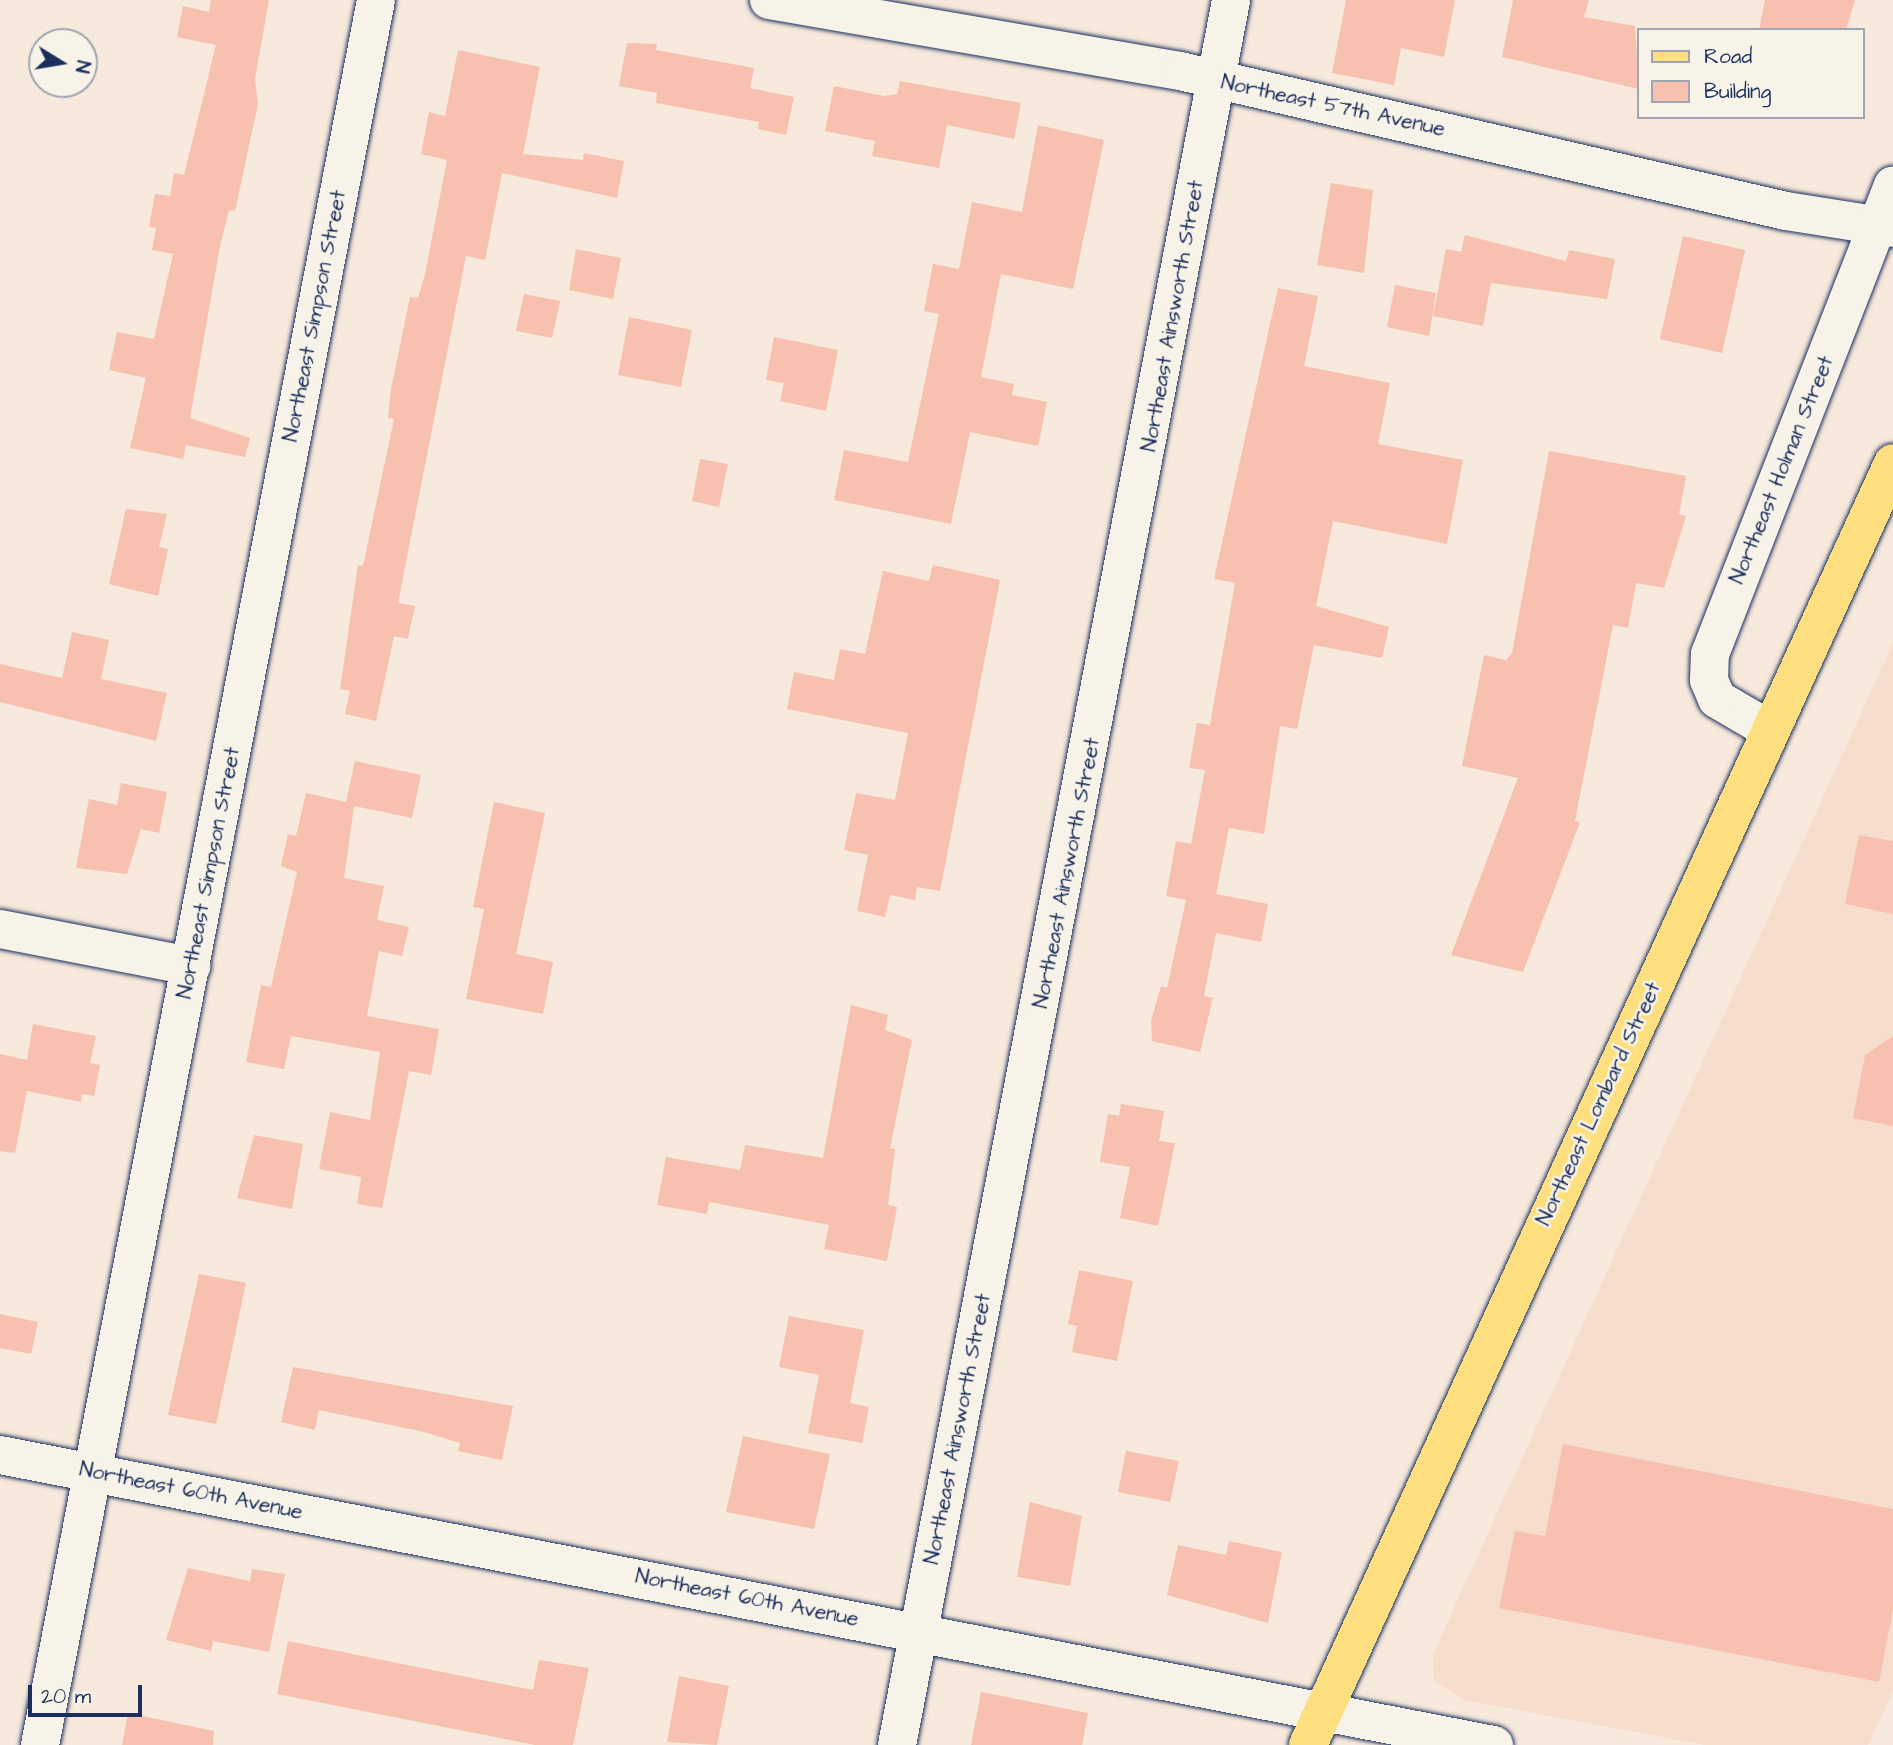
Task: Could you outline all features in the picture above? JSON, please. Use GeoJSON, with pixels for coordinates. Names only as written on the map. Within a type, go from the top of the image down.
{"type":"FeatureCollection","features":[{"type":"Feature","properties":{"kind":"main road","name":"Northeast Lombard Street"},"geometry":{"type":"LineString","coordinates":[[1308,1745],[1893,463]]}},
{"type":"Feature","properties":{"kind":"street","name":"Northeast Simpson Street"},"geometry":{"type":"LineString","coordinates":[[40,1745],[376,0]]}},
{"type":"Feature","properties":{"kind":"street","name":"Northeast 57th Avenue"},"geometry":{"type":"LineString","coordinates":[[769,0],[1216,80],[1786,211],[1885,226]]}},
{"type":"Feature","properties":{"kind":"street","name":"Northeast Ainsworth Street"},"geometry":{"type":"LineString","coordinates":[[897,1745],[1231,0]]}},
{"type":"Feature","properties":{"kind":"street","name":"Northeast Holman Street"},"geometry":{"type":"LineString","coordinates":[[1770,730],[1717,699],[1709,680],[1710,654],[1885,226],[1893,185]]}},
{"type":"Feature","properties":{"kind":"street"},"geometry":{"type":"LineString","coordinates":[[0,929],[191,965]]}},
{"type":"Feature","properties":{"kind":"street","name":"Northeast 60th Avenue"},"geometry":{"type":"LineString","coordinates":[[0,1455],[1494,1745]]}},
{"type":"Feature","properties":{"kind":"shaded area"},"geometry":{"type":"Polygon","coordinates":[[[1893,643],[1893,1691],[1868,1745],[1706,1745],[1464,1700],[1434,1681],[1433,1654],[1893,643]]]}},
{"type":"Feature","properties":{"kind":"building"},"geometry":{"type":"Polygon","coordinates":[[[211,0],[269,0],[255,79],[258,104],[235,211],[229,210],[220,246],[190,418],[250,438],[245,457],[186,445],[183,459],[130,448],[146,378],[109,370],[117,332],[154,339],[173,254],[152,250],[156,228],[149,227],[155,194],[170,196],[174,173],[184,175],[216,45],[177,37],[183,6],[209,12],[211,0]]]}},
{"type":"Feature","properties":{"kind":"building"},"geometry":{"type":"Polygon","coordinates":[[[1346,0],[1455,0],[1444,57],[1401,48],[1394,85],[1332,73],[1346,0]]]}},
{"type":"Feature","properties":{"kind":"building"},"geometry":{"type":"Polygon","coordinates":[[[1513,0],[1589,0],[1584,17],[1635,26],[1638,89],[1502,57],[1513,0]]]}},
{"type":"Feature","properties":{"kind":"building"},"geometry":{"type":"Polygon","coordinates":[[[1765,0],[1855,0],[1847,28],[1759,28],[1765,0]]]}},
{"type":"Feature","properties":{"kind":"building"},"geometry":{"type":"Polygon","coordinates":[[[627,43],[657,44],[656,50],[754,68],[750,88],[794,97],[786,135],[758,129],[759,122],[656,103],[657,93],[619,86],[627,43]]]}},
{"type":"Feature","properties":{"kind":"building"},"geometry":{"type":"Polygon","coordinates":[[[458,50],[540,67],[523,154],[583,160],[584,153],[624,161],[617,198],[502,173],[485,260],[466,256],[398,603],[415,606],[408,639],[394,636],[376,721],[345,714],[350,691],[340,689],[358,565],[363,566],[394,419],[388,418],[391,389],[410,297],[418,298],[425,274],[447,160],[421,154],[429,112],[445,116],[458,50]]]}},
{"type":"Feature","properties":{"kind":"building"},"geometry":{"type":"Polygon","coordinates":[[[900,81],[1021,103],[1014,139],[947,125],[939,168],[872,156],[875,141],[825,131],[834,86],[884,96],[897,94],[900,81]]]}},
{"type":"Feature","properties":{"kind":"building"},"geometry":{"type":"Polygon","coordinates":[[[1038,125],[1104,140],[1073,289],[1001,274],[981,377],[1014,384],[1012,395],[1047,402],[1038,446],[970,432],[951,524],[834,500],[844,450],[908,462],[939,314],[924,311],[933,264],[959,269],[972,202],[1022,212],[1038,125]]]}},
{"type":"Feature","properties":{"kind":"building"},"geometry":{"type":"Polygon","coordinates":[[[1331,183],[1373,190],[1364,273],[1317,265],[1331,183]]]}},
{"type":"Feature","properties":{"kind":"building"},"geometry":{"type":"Polygon","coordinates":[[[1465,235],[1566,261],[1569,250],[1615,259],[1607,299],[1491,283],[1483,326],[1433,316],[1446,249],[1461,252],[1465,235]]]}},
{"type":"Feature","properties":{"kind":"building"},"geometry":{"type":"Polygon","coordinates":[[[1683,236],[1745,250],[1722,353],[1660,339],[1683,236]]]}},
{"type":"Feature","properties":{"kind":"building"},"geometry":{"type":"Polygon","coordinates":[[[576,249],[621,258],[613,299],[569,290],[576,249]]]}},
{"type":"Feature","properties":{"kind":"building"},"geometry":{"type":"Polygon","coordinates":[[[1395,285],[1436,293],[1429,336],[1387,327],[1395,285]]]}},
{"type":"Feature","properties":{"kind":"building"},"geometry":{"type":"Polygon","coordinates":[[[1278,288],[1318,296],[1304,366],[1390,383],[1378,444],[1463,460],[1447,544],[1333,521],[1316,606],[1389,627],[1382,658],[1314,645],[1297,729],[1280,726],[1264,834],[1229,828],[1216,894],[1268,904],[1261,942],[1216,933],[1204,996],[1213,998],[1200,1052],[1152,1041],[1151,1021],[1161,986],[1167,988],[1186,900],[1166,896],[1176,841],[1191,844],[1205,770],[1189,768],[1197,723],[1210,725],[1235,583],[1214,579],[1278,288]]]}},
{"type":"Feature","properties":{"kind":"building"},"geometry":{"type":"Polygon","coordinates":[[[524,294],[560,301],[552,338],[516,331],[524,294]]]}},
{"type":"Feature","properties":{"kind":"building"},"geometry":{"type":"Polygon","coordinates":[[[629,317],[692,330],[681,387],[618,375],[629,317]]]}},
{"type":"Feature","properties":{"kind":"building"},"geometry":{"type":"Polygon","coordinates":[[[774,337],[838,350],[826,411],[780,401],[784,383],[766,380],[774,337]]]}},
{"type":"Feature","properties":{"kind":"building"},"geometry":{"type":"Polygon","coordinates":[[[1549,451],[1686,476],[1679,514],[1686,516],[1664,588],[1636,583],[1628,628],[1613,625],[1575,821],[1580,822],[1523,972],[1451,955],[1518,778],[1462,766],[1484,655],[1506,660],[1512,653],[1549,451]]]}},
{"type":"Feature","properties":{"kind":"building"},"geometry":{"type":"Polygon","coordinates":[[[700,459],[728,464],[719,507],[692,501],[700,459]]]}},
{"type":"Feature","properties":{"kind":"building"},"geometry":{"type":"Polygon","coordinates":[[[126,509],[167,514],[159,547],[168,549],[158,596],[109,584],[126,509]]]}},
{"type":"Feature","properties":{"kind":"building"},"geometry":{"type":"Polygon","coordinates":[[[933,565],[1000,580],[940,891],[917,887],[915,900],[890,895],[885,917],[857,911],[868,855],[844,850],[856,793],[895,800],[908,733],[787,709],[794,672],[834,680],[840,649],[865,654],[883,571],[929,581],[933,565]]]}},
{"type":"Feature","properties":{"kind":"building"},"geometry":{"type":"Polygon","coordinates":[[[72,632],[109,640],[101,679],[167,693],[156,741],[0,702],[0,664],[62,678],[72,632]]]}},
{"type":"Feature","properties":{"kind":"building"},"geometry":{"type":"Polygon","coordinates":[[[355,761],[421,775],[412,818],[354,806],[344,878],[384,886],[377,920],[409,927],[402,956],[379,951],[367,1016],[439,1029],[431,1075],[409,1071],[382,1208],[357,1204],[361,1177],[319,1169],[330,1112],[370,1120],[380,1052],[291,1036],[284,1069],[246,1062],[261,985],[271,987],[297,872],[281,866],[288,834],[296,836],[306,793],[346,802],[355,761]]]}},
{"type":"Feature","properties":{"kind":"building"},"geometry":{"type":"Polygon","coordinates":[[[121,783],[167,792],[159,833],[141,829],[127,874],[76,868],[89,799],[117,805],[121,783]]]}},
{"type":"Feature","properties":{"kind":"building"},"geometry":{"type":"Polygon","coordinates":[[[494,802],[545,813],[516,954],[553,962],[543,1014],[466,999],[484,909],[473,907],[494,802]]]}},
{"type":"Feature","properties":{"kind":"building"},"geometry":{"type":"Polygon","coordinates":[[[1859,835],[1893,841],[1893,914],[1845,904],[1859,835]]]}},
{"type":"Feature","properties":{"kind":"building"},"geometry":{"type":"Polygon","coordinates":[[[851,1005],[888,1015],[885,1030],[912,1040],[890,1148],[895,1149],[888,1205],[897,1207],[887,1261],[824,1249],[829,1225],[709,1202],[707,1214],[657,1205],[666,1157],[740,1170],[745,1145],[823,1158],[851,1005]]]}},
{"type":"Feature","properties":{"kind":"building"},"geometry":{"type":"Polygon","coordinates":[[[33,1024],[96,1036],[90,1063],[100,1065],[94,1096],[82,1094],[81,1102],[27,1091],[15,1153],[0,1151],[0,1054],[27,1060],[33,1024]]]}},
{"type":"Feature","properties":{"kind":"building"},"geometry":{"type":"Polygon","coordinates":[[[1893,1036],[1893,1126],[1853,1118],[1865,1055],[1893,1036]]]}},
{"type":"Feature","properties":{"kind":"building"},"geometry":{"type":"Polygon","coordinates":[[[1121,1104],[1164,1111],[1159,1141],[1175,1143],[1158,1226],[1120,1218],[1130,1167],[1100,1162],[1108,1114],[1119,1116],[1121,1104]]]}},
{"type":"Feature","properties":{"kind":"building"},"geometry":{"type":"Polygon","coordinates":[[[254,1135],[303,1144],[292,1209],[237,1198],[254,1135]]]}},
{"type":"Feature","properties":{"kind":"building"},"geometry":{"type":"Polygon","coordinates":[[[1079,1270],[1133,1281],[1117,1361],[1072,1352],[1077,1326],[1068,1324],[1079,1270]]]}},
{"type":"Feature","properties":{"kind":"building"},"geometry":{"type":"Polygon","coordinates":[[[199,1274],[246,1283],[216,1424],[168,1415],[199,1274]]]}},
{"type":"Feature","properties":{"kind":"building"},"geometry":{"type":"Polygon","coordinates":[[[0,1314],[38,1322],[31,1354],[0,1348],[0,1314]]]}},
{"type":"Feature","properties":{"kind":"building"},"geometry":{"type":"Polygon","coordinates":[[[789,1316],[864,1330],[850,1403],[869,1407],[862,1443],[808,1433],[819,1375],[779,1367],[789,1316]]]}},
{"type":"Feature","properties":{"kind":"building"},"geometry":{"type":"Polygon","coordinates":[[[293,1367],[513,1406],[502,1460],[458,1451],[460,1443],[424,1432],[319,1410],[315,1430],[281,1422],[293,1367]]]}},
{"type":"Feature","properties":{"kind":"building"},"geometry":{"type":"Polygon","coordinates":[[[743,1436],[830,1454],[814,1529],[726,1512],[743,1436]]]}},
{"type":"Feature","properties":{"kind":"building"},"geometry":{"type":"Polygon","coordinates":[[[1563,1444],[1893,1509],[1893,1610],[1879,1682],[1499,1608],[1515,1531],[1545,1536],[1563,1444]]]}},
{"type":"Feature","properties":{"kind":"building"},"geometry":{"type":"Polygon","coordinates":[[[1126,1451],[1179,1461],[1170,1502],[1118,1492],[1126,1451]]]}},
{"type":"Feature","properties":{"kind":"building"},"geometry":{"type":"Polygon","coordinates":[[[1030,1502],[1082,1516],[1070,1586],[1017,1577],[1030,1502]]]}},
{"type":"Feature","properties":{"kind":"building"},"geometry":{"type":"Polygon","coordinates":[[[1229,1541],[1282,1552],[1268,1623],[1167,1595],[1178,1545],[1226,1555],[1229,1541]]]}},
{"type":"Feature","properties":{"kind":"building"},"geometry":{"type":"Polygon","coordinates":[[[188,1568],[250,1581],[252,1569],[285,1574],[269,1652],[213,1641],[211,1651],[166,1640],[188,1568]]]}},
{"type":"Feature","properties":{"kind":"building"},"geometry":{"type":"Polygon","coordinates":[[[288,1641],[533,1690],[539,1660],[589,1668],[573,1745],[535,1745],[277,1694],[288,1641]]]}},
{"type":"Feature","properties":{"kind":"building"},"geometry":{"type":"Polygon","coordinates":[[[679,1676],[729,1686],[717,1745],[667,1742],[679,1676]]]}},
{"type":"Feature","properties":{"kind":"building"},"geometry":{"type":"Polygon","coordinates":[[[981,1692],[1088,1713],[1082,1745],[971,1745],[981,1692]]]}},
{"type":"Feature","properties":{"kind":"building"},"geometry":{"type":"Polygon","coordinates":[[[128,1713],[214,1731],[213,1745],[122,1745],[128,1713]]]}}]}
